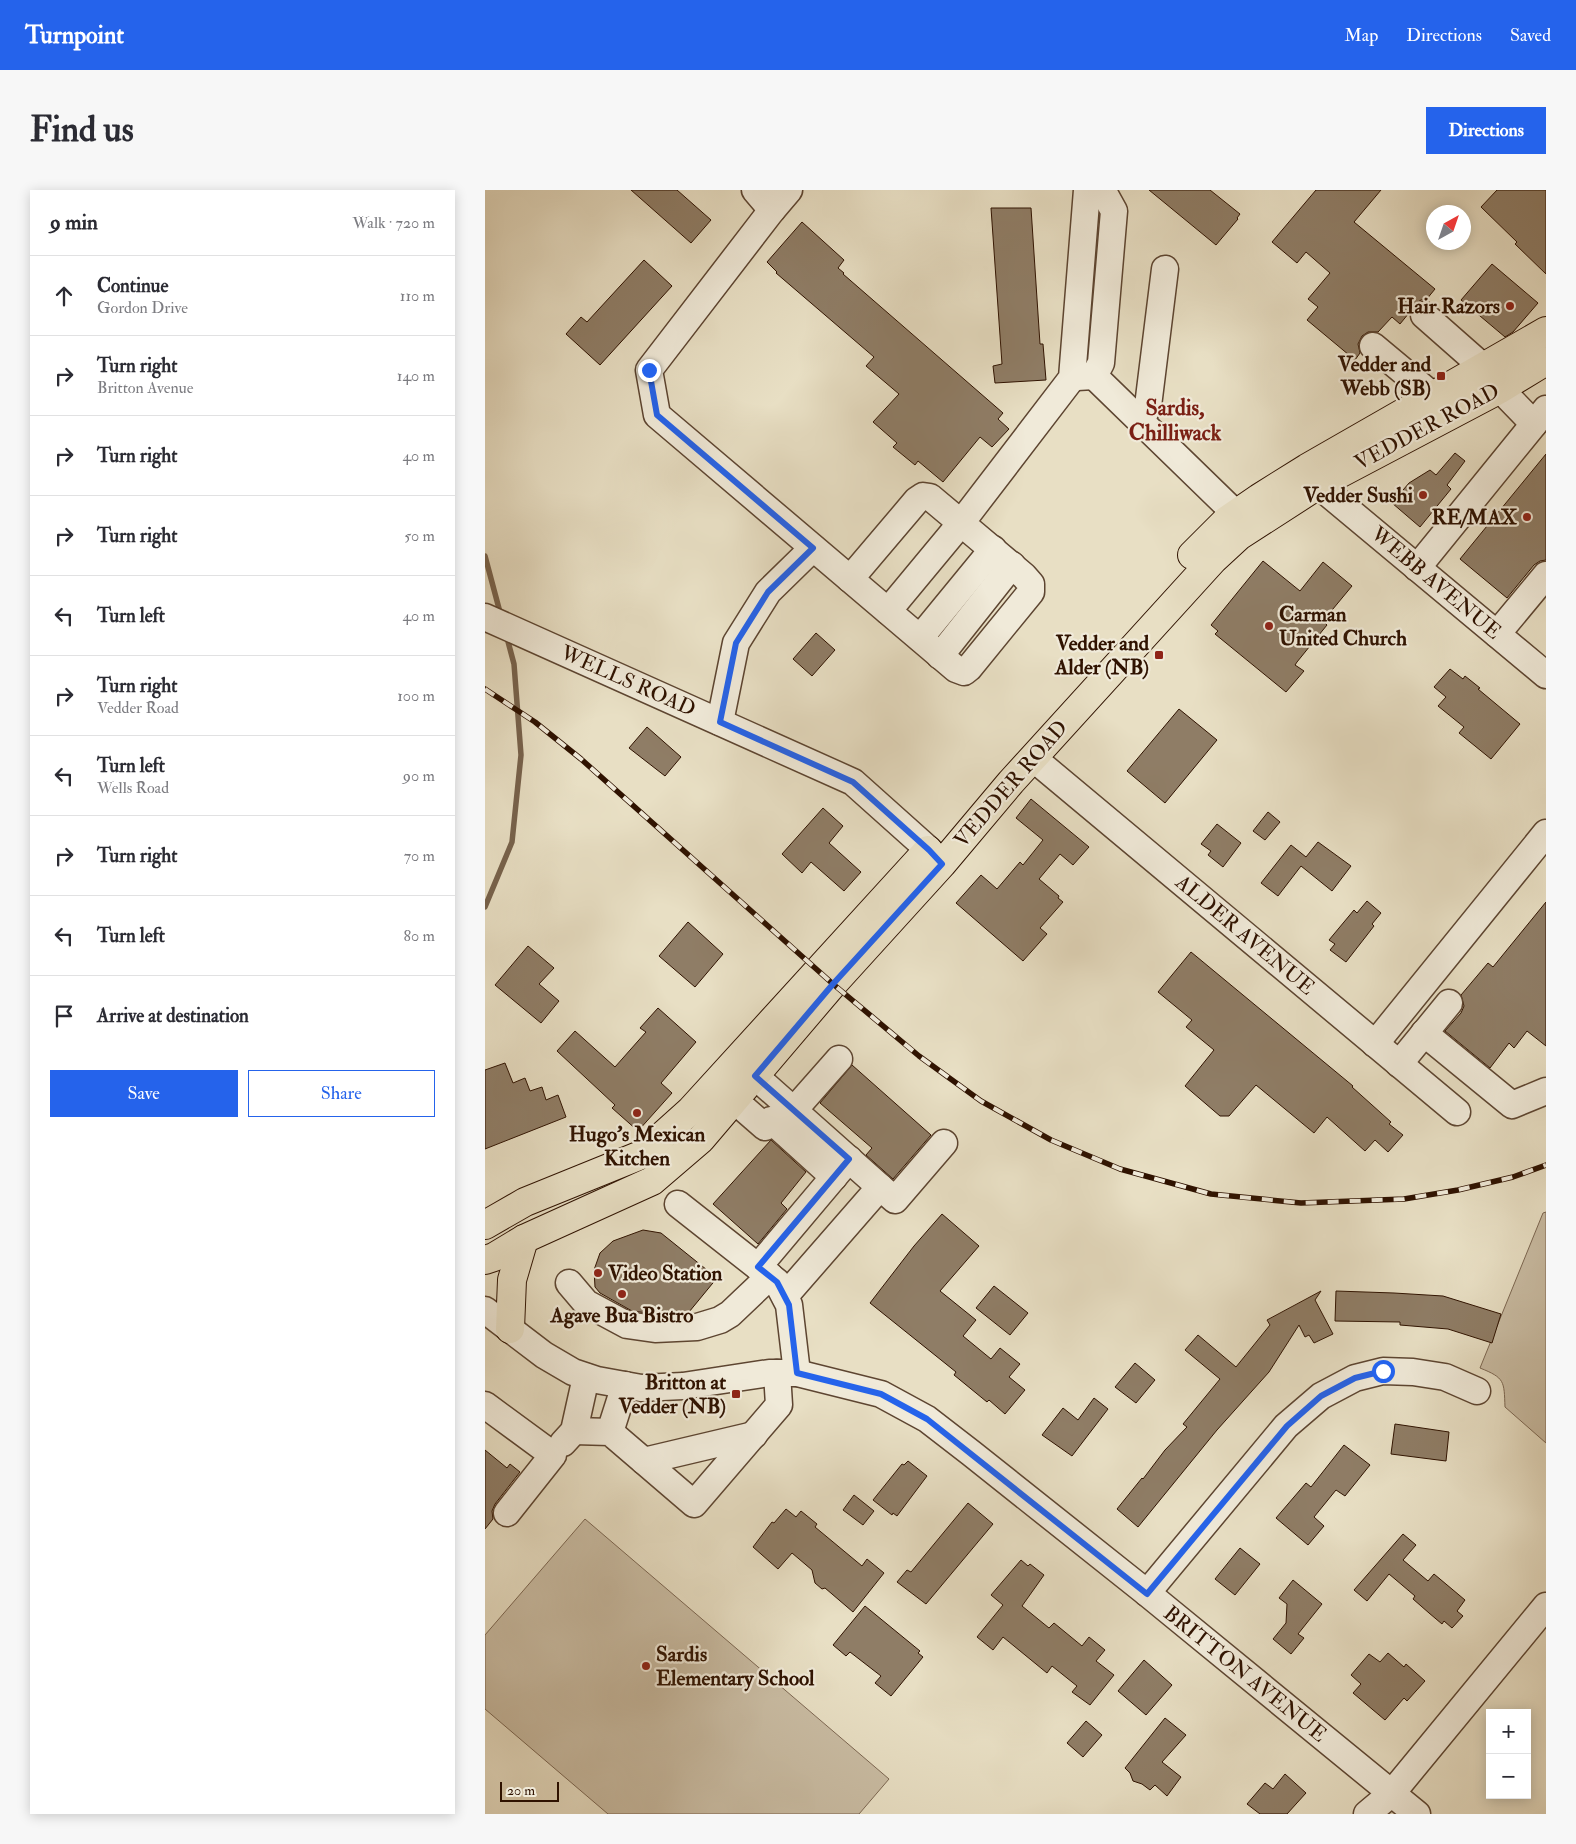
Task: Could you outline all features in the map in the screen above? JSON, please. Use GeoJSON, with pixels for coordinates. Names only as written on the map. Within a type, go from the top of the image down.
{"type":"FeatureCollection","features":[{"type":"Feature","properties":{"kind":"main road","name":"VEDDER ROAD"},"geometry":{"type":"LineString","coordinates":[[485,1260],[494,1257],[524,1239],[652,1181],[701,1139],[833,984],[1068,692],[1194,553],[1227,520],[1242,522],[1433,396],[1546,331]]}},
{"type":"Feature","properties":{"kind":"main road","name":"VEDDER ROAD"},"geometry":{"type":"LineString","coordinates":[[1312,477],[1500,389],[1546,361]]}},
{"type":"Feature","properties":{"kind":"main road","name":"VEDDER ROAD"},"geometry":{"type":"LineString","coordinates":[[485,1225],[525,1202],[641,1155],[689,1111],[935,857],[1011,782],[1213,560],[1239,536],[1242,522]]}},
{"type":"Feature","properties":{"kind":"main road"},"geometry":{"type":"LineString","coordinates":[[510,1329],[513,1280],[524,1239]]}},
{"type":"Feature","properties":{"kind":"street"},"geometry":{"type":"LineString","coordinates":[[755,190],[772,210]]}},
{"type":"Feature","properties":{"kind":"street"},"geometry":{"type":"LineString","coordinates":[[789,190],[649,370],[657,415],[813,548],[956,669],[963,672],[969,668],[1031,592],[1031,584],[1002,557],[930,497],[923,496],[850,579]]}},
{"type":"Feature","properties":{"kind":"street"},"geometry":{"type":"LineString","coordinates":[[1083,377],[1087,190]]}},
{"type":"Feature","properties":{"kind":"street"},"geometry":{"type":"LineString","coordinates":[[888,611],[1083,377],[1101,363],[1114,211],[1105,192],[1101,190]]}},
{"type":"Feature","properties":{"kind":"street"},"geometry":{"type":"LineString","coordinates":[[1141,421],[1148,406],[1165,269]]}},
{"type":"Feature","properties":{"kind":"street"},"geometry":{"type":"LineString","coordinates":[[1417,568],[1540,417],[1500,389],[1483,367],[1424,315]]}},
{"type":"Feature","properties":{"kind":"street"},"geometry":{"type":"LineString","coordinates":[[1373,346],[1433,396]]}},
{"type":"Feature","properties":{"kind":"street"},"geometry":{"type":"LineString","coordinates":[[1083,377],[1141,421],[1242,522]]}},
{"type":"Feature","properties":{"kind":"street","name":"WEBB AVENUE"},"geometry":{"type":"LineString","coordinates":[[1312,477],[1417,568],[1546,675]]}},
{"type":"Feature","properties":{"kind":"street"},"geometry":{"type":"LineString","coordinates":[[720,722],[736,643],[768,592],[813,548]]}},
{"type":"Feature","properties":{"kind":"street"},"geometry":{"type":"LineString","coordinates":[[920,638],[1002,557]]}},
{"type":"Feature","properties":{"kind":"street"},"geometry":{"type":"LineString","coordinates":[[1497,634],[1546,575]]}},
{"type":"Feature","properties":{"kind":"street","name":"WELLS ROAD"},"geometry":{"type":"LineString","coordinates":[[485,617],[853,782],[935,857]]}},
{"type":"Feature","properties":{"kind":"street","name":"ALDER AVENUE"},"geometry":{"type":"LineString","coordinates":[[1033,758],[1457,1112]]}},
{"type":"Feature","properties":{"kind":"street"},"geometry":{"type":"LineString","coordinates":[[1375,1044],[1546,833]]}},
{"type":"Feature","properties":{"kind":"street"},"geometry":{"type":"LineString","coordinates":[[1399,1064],[1449,1003]]}},
{"type":"Feature","properties":{"kind":"street"},"geometry":{"type":"LineString","coordinates":[[1425,1033],[1512,1105],[1546,1091]]}},
{"type":"Feature","properties":{"kind":"street"},"geometry":{"type":"LineString","coordinates":[[794,1110],[839,1059]]}},
{"type":"Feature","properties":{"kind":"street"},"geometry":{"type":"LineString","coordinates":[[755,1076],[794,1110],[841,1168]]}},
{"type":"Feature","properties":{"kind":"street"},"geometry":{"type":"LineString","coordinates":[[734,1100],[765,1127],[771,1120],[841,1168],[880,1187],[895,1200],[943,1143]]}},
{"type":"Feature","properties":{"kind":"street"},"geometry":{"type":"LineString","coordinates":[[771,1280],[841,1168]]}},
{"type":"Feature","properties":{"kind":"street"},"geometry":{"type":"LineString","coordinates":[[569,1283],[586,1303],[627,1325],[655,1329],[697,1327],[719,1320],[730,1314],[880,1187]]}},
{"type":"Feature","properties":{"kind":"street"},"geometry":{"type":"LineString","coordinates":[[574,1431],[611,1432],[694,1504],[779,1405],[787,1373],[789,1305],[771,1280],[678,1204]]}},
{"type":"Feature","properties":{"kind":"street","name":"BRITTON AVENUE"},"geometry":{"type":"LineString","coordinates":[[485,1310],[544,1355],[573,1372],[597,1380],[641,1388],[683,1386],[787,1373],[881,1394],[927,1419],[1147,1594],[1417,1814]]}},
{"type":"Feature","properties":{"kind":"street"},"geometry":{"type":"LineString","coordinates":[[1147,1594],[1287,1426],[1321,1396],[1355,1378],[1383,1371],[1413,1372],[1445,1377],[1477,1391]]}},
{"type":"Feature","properties":{"kind":"street"},"geometry":{"type":"LineString","coordinates":[[507,1512],[574,1431],[586,1377]]}},
{"type":"Feature","properties":{"kind":"street"},"geometry":{"type":"LineString","coordinates":[[611,1432],[625,1385]]}},
{"type":"Feature","properties":{"kind":"street"},"geometry":{"type":"LineString","coordinates":[[485,1405],[553,1455]]}},
{"type":"Feature","properties":{"kind":"street"},"geometry":{"type":"LineString","coordinates":[[644,1461],[754,1435]]}},
{"type":"Feature","properties":{"kind":"street"},"geometry":{"type":"LineString","coordinates":[[1367,1814],[1392,1793],[1546,1606]]}},
{"type":"Feature","properties":{"kind":"shaded area"},"geometry":{"type":"Polygon","coordinates":[[[1546,1212],[1546,1443],[1505,1407],[1503,1386],[1499,1378],[1480,1368],[1543,1213],[1546,1212]]]}},
{"type":"Feature","properties":{"kind":"shaded area","name":"Sardis Elementary School"},"geometry":{"type":"Polygon","coordinates":[[[585,1519],[889,1779],[859,1814],[608,1814],[485,1709],[485,1635],[585,1519]]]}},
{"type":"Feature","properties":{"kind":"building"},"geometry":{"type":"Polygon","coordinates":[[[631,190],[677,190],[711,220],[691,243],[631,190]]]}},
{"type":"Feature","properties":{"kind":"building"},"geometry":{"type":"Polygon","coordinates":[[[1149,190],[1210,190],[1240,214],[1216,245],[1149,190]]]}},
{"type":"Feature","properties":{"kind":"building"},"geometry":{"type":"Polygon","coordinates":[[[1316,190],[1381,190],[1354,222],[1435,289],[1426,300],[1421,300],[1413,305],[1400,324],[1392,317],[1378,332],[1368,332],[1362,336],[1358,344],[1360,353],[1355,360],[1307,320],[1318,307],[1308,299],[1330,273],[1306,252],[1297,263],[1272,242],[1316,190]]]}},
{"type":"Feature","properties":{"kind":"building"},"geometry":{"type":"Polygon","coordinates":[[[1497,190],[1546,190],[1546,274],[1481,207],[1497,190]]]}},
{"type":"Feature","properties":{"kind":"building"},"geometry":{"type":"Polygon","coordinates":[[[991,208],[1031,208],[1040,344],[1043,344],[1046,380],[995,383],[993,366],[1002,364],[991,208]]]}},
{"type":"Feature","properties":{"kind":"building"},"geometry":{"type":"Polygon","coordinates":[[[802,222],[844,260],[838,268],[843,274],[1003,413],[998,419],[1009,429],[992,447],[980,437],[943,482],[918,461],[915,465],[893,447],[897,443],[873,422],[899,394],[866,366],[874,357],[776,273],[767,262],[802,222]]]}},
{"type":"Feature","properties":{"kind":"building"},"geometry":{"type":"Polygon","coordinates":[[[644,260],[672,286],[600,365],[566,334],[581,317],[587,322],[644,260]]]}},
{"type":"Feature","properties":{"kind":"building"},"geometry":{"type":"Polygon","coordinates":[[[1492,264],[1538,303],[1513,332],[1505,337],[1461,300],[1492,264]]]}},
{"type":"Feature","properties":{"kind":"building"},"geometry":{"type":"Polygon","coordinates":[[[1455,453],[1465,461],[1447,485],[1451,489],[1420,527],[1392,503],[1409,483],[1430,470],[1436,475],[1455,453]]]}},
{"type":"Feature","properties":{"kind":"building"},"geometry":{"type":"Polygon","coordinates":[[[1546,454],[1546,560],[1534,565],[1507,598],[1460,559],[1546,454]]]}},
{"type":"Feature","properties":{"kind":"building","name":"Carman United Church"},"geometry":{"type":"Polygon","coordinates":[[[1263,561],[1300,591],[1323,562],[1352,586],[1323,621],[1327,625],[1295,665],[1304,671],[1286,692],[1215,634],[1218,631],[1211,625],[1263,561]]]}},
{"type":"Feature","properties":{"kind":"building"},"geometry":{"type":"Polygon","coordinates":[[[816,633],[835,650],[812,676],[793,659],[816,633]]]}},
{"type":"Feature","properties":{"kind":"building"},"geometry":{"type":"Polygon","coordinates":[[[1450,669],[1463,679],[1465,676],[1520,724],[1491,759],[1459,733],[1464,727],[1438,706],[1446,697],[1434,687],[1450,669]]]}},
{"type":"Feature","properties":{"kind":"building"},"geometry":{"type":"Polygon","coordinates":[[[1179,709],[1217,740],[1165,803],[1127,771],[1179,709]]]}},
{"type":"Feature","properties":{"kind":"building"},"geometry":{"type":"Polygon","coordinates":[[[647,727],[681,757],[665,776],[629,748],[647,727]]]}},
{"type":"Feature","properties":{"kind":"building"},"geometry":{"type":"Polygon","coordinates":[[[1031,799],[1089,847],[1073,865],[1060,854],[1039,879],[1059,896],[1058,898],[1063,902],[1040,928],[1047,934],[1023,961],[956,903],[981,875],[997,889],[1020,862],[1023,865],[1043,840],[1016,818],[1031,799]]]}},
{"type":"Feature","properties":{"kind":"building"},"geometry":{"type":"Polygon","coordinates":[[[823,808],[843,826],[829,843],[861,872],[844,891],[811,862],[802,873],[782,854],[823,808]]]}},
{"type":"Feature","properties":{"kind":"building"},"geometry":{"type":"Polygon","coordinates":[[[1268,812],[1280,822],[1265,840],[1253,831],[1268,812]]]}},
{"type":"Feature","properties":{"kind":"building"},"geometry":{"type":"Polygon","coordinates":[[[1217,824],[1241,843],[1223,867],[1208,855],[1211,851],[1201,844],[1217,824]]]}},
{"type":"Feature","properties":{"kind":"building"},"geometry":{"type":"Polygon","coordinates":[[[1318,842],[1351,866],[1332,891],[1301,866],[1278,896],[1261,883],[1291,845],[1306,857],[1318,842]]]}},
{"type":"Feature","properties":{"kind":"building"},"geometry":{"type":"Polygon","coordinates":[[[1367,901],[1381,913],[1372,924],[1374,926],[1346,962],[1330,950],[1335,944],[1329,940],[1354,910],[1357,913],[1367,901]]]}},
{"type":"Feature","properties":{"kind":"building"},"geometry":{"type":"Polygon","coordinates":[[[1546,902],[1546,1046],[1527,1031],[1514,1048],[1509,1043],[1490,1068],[1445,1031],[1461,1013],[1464,1006],[1461,995],[1488,963],[1493,967],[1546,902]]]}},
{"type":"Feature","properties":{"kind":"building"},"geometry":{"type":"Polygon","coordinates":[[[688,922],[723,954],[695,987],[659,956],[688,922]]]}},
{"type":"Feature","properties":{"kind":"building"},"geometry":{"type":"Polygon","coordinates":[[[528,946],[554,968],[539,984],[559,1001],[541,1023],[495,985],[528,946]]]}},
{"type":"Feature","properties":{"kind":"building"},"geometry":{"type":"Polygon","coordinates":[[[1191,952],[1353,1086],[1391,1122],[1389,1124],[1403,1135],[1388,1152],[1375,1140],[1365,1151],[1327,1117],[1314,1133],[1256,1085],[1229,1116],[1220,1116],[1185,1086],[1214,1050],[1186,1027],[1192,1020],[1158,992],[1191,952]]]}},
{"type":"Feature","properties":{"kind":"building"},"geometry":{"type":"Polygon","coordinates":[[[658,1008],[696,1042],[661,1083],[672,1093],[638,1131],[612,1108],[615,1105],[557,1051],[575,1031],[615,1067],[646,1032],[640,1028],[658,1008]]]}},
{"type":"Feature","properties":{"kind":"building"},"geometry":{"type":"Polygon","coordinates":[[[505,1063],[513,1083],[525,1078],[530,1091],[542,1087],[546,1100],[558,1095],[566,1117],[485,1149],[485,1070],[505,1063]]]}},
{"type":"Feature","properties":{"kind":"building"},"geometry":{"type":"Polygon","coordinates":[[[852,1065],[931,1135],[893,1179],[866,1155],[872,1148],[820,1103],[852,1065]]]}},
{"type":"Feature","properties":{"kind":"building"},"geometry":{"type":"Polygon","coordinates":[[[771,1140],[806,1172],[781,1203],[787,1209],[758,1244],[713,1204],[771,1140]]]}},
{"type":"Feature","properties":{"kind":"building"},"geometry":{"type":"Polygon","coordinates":[[[942,1214],[979,1246],[940,1291],[976,1320],[963,1336],[991,1359],[1000,1348],[1020,1364],[1009,1377],[1025,1390],[1005,1414],[954,1375],[956,1372],[870,1303],[914,1246],[942,1214]]]}},
{"type":"Feature","properties":{"kind":"building"},"geometry":{"type":"Polygon","coordinates":[[[643,1230],[661,1233],[717,1278],[689,1312],[672,1313],[668,1311],[656,1314],[632,1311],[600,1293],[595,1287],[594,1270],[600,1253],[613,1241],[643,1230]]]}},
{"type":"Feature","properties":{"kind":"building"},"geometry":{"type":"Polygon","coordinates":[[[994,1286],[1028,1313],[1010,1335],[976,1308],[994,1286]]]}},
{"type":"Feature","properties":{"kind":"building"},"geometry":{"type":"Polygon","coordinates":[[[1321,1291],[1315,1300],[1333,1334],[1314,1343],[1309,1335],[1305,1337],[1299,1325],[1269,1372],[1217,1430],[1138,1527],[1117,1509],[1165,1450],[1187,1427],[1183,1424],[1220,1379],[1185,1350],[1198,1335],[1236,1367],[1270,1325],[1267,1320],[1321,1291]]]}},
{"type":"Feature","properties":{"kind":"building"},"geometry":{"type":"Polygon","coordinates":[[[1336,1291],[1443,1296],[1501,1314],[1492,1343],[1448,1329],[1400,1325],[1400,1322],[1335,1321],[1336,1291]]]}},
{"type":"Feature","properties":{"kind":"building"},"geometry":{"type":"Polygon","coordinates":[[[1135,1363],[1155,1380],[1136,1403],[1115,1387],[1135,1363]]]}},
{"type":"Feature","properties":{"kind":"building"},"geometry":{"type":"Polygon","coordinates":[[[1094,1398],[1108,1409],[1072,1456],[1042,1435],[1063,1408],[1078,1420],[1094,1398]]]}},
{"type":"Feature","properties":{"kind":"building"},"geometry":{"type":"Polygon","coordinates":[[[1395,1424],[1449,1432],[1446,1461],[1391,1454],[1395,1424]]]}},
{"type":"Feature","properties":{"kind":"building"},"geometry":{"type":"Polygon","coordinates":[[[1344,1445],[1370,1465],[1345,1496],[1336,1490],[1314,1517],[1324,1526],[1308,1545],[1276,1518],[1306,1483],[1311,1487],[1344,1445]]]}},
{"type":"Feature","properties":{"kind":"building"},"geometry":{"type":"Polygon","coordinates":[[[485,1450],[507,1468],[510,1464],[520,1472],[495,1504],[492,1511],[493,1519],[485,1529],[485,1450]]]}},
{"type":"Feature","properties":{"kind":"building"},"geometry":{"type":"Polygon","coordinates":[[[908,1461],[927,1476],[897,1516],[893,1513],[892,1515],[873,1500],[902,1464],[904,1465],[908,1461]]]}},
{"type":"Feature","properties":{"kind":"building"},"geometry":{"type":"Polygon","coordinates":[[[854,1495],[874,1511],[863,1525],[843,1510],[854,1495]]]}},
{"type":"Feature","properties":{"kind":"building"},"geometry":{"type":"Polygon","coordinates":[[[968,1503],[993,1524],[926,1604],[897,1582],[907,1570],[911,1572],[968,1503]]]}},
{"type":"Feature","properties":{"kind":"building"},"geometry":{"type":"Polygon","coordinates":[[[786,1509],[796,1517],[801,1511],[817,1524],[815,1527],[862,1566],[867,1559],[884,1573],[853,1612],[825,1588],[822,1589],[815,1583],[812,1570],[792,1553],[778,1569],[753,1547],[772,1522],[774,1523],[786,1509]]]}},
{"type":"Feature","properties":{"kind":"building"},"geometry":{"type":"Polygon","coordinates":[[[1403,1534],[1416,1545],[1403,1560],[1428,1581],[1434,1574],[1465,1600],[1457,1611],[1463,1616],[1452,1628],[1444,1621],[1442,1624],[1429,1613],[1413,1599],[1415,1596],[1389,1574],[1367,1601],[1354,1590],[1403,1534]]]}},
{"type":"Feature","properties":{"kind":"building"},"geometry":{"type":"Polygon","coordinates":[[[1240,1548],[1260,1564],[1235,1595],[1215,1579],[1240,1548]]]}},
{"type":"Feature","properties":{"kind":"building"},"geometry":{"type":"Polygon","coordinates":[[[1021,1560],[1028,1566],[1030,1564],[1044,1575],[1022,1606],[1049,1628],[1054,1623],[1082,1646],[1089,1637],[1105,1650],[1096,1661],[1114,1675],[1090,1705],[1072,1692],[1077,1686],[1052,1666],[1047,1673],[1003,1637],[993,1650],[977,1637],[1003,1605],[991,1595],[1021,1560]]]}},
{"type":"Feature","properties":{"kind":"building"},"geometry":{"type":"Polygon","coordinates":[[[1293,1580],[1322,1604],[1298,1634],[1304,1638],[1291,1654],[1273,1639],[1286,1623],[1287,1604],[1279,1598],[1293,1580]]]}},
{"type":"Feature","properties":{"kind":"building"},"geometry":{"type":"Polygon","coordinates":[[[865,1606],[920,1651],[918,1653],[923,1657],[891,1696],[875,1683],[881,1676],[850,1652],[846,1656],[833,1645],[865,1606]]]}},
{"type":"Feature","properties":{"kind":"building"},"geometry":{"type":"Polygon","coordinates":[[[1388,1653],[1404,1667],[1406,1664],[1425,1681],[1407,1701],[1404,1698],[1385,1720],[1353,1693],[1361,1684],[1351,1675],[1369,1654],[1380,1662],[1388,1653]]]}},
{"type":"Feature","properties":{"kind":"building"},"geometry":{"type":"Polygon","coordinates":[[[1144,1660],[1172,1685],[1146,1715],[1118,1691],[1144,1660]]]}},
{"type":"Feature","properties":{"kind":"building"},"geometry":{"type":"Polygon","coordinates":[[[1165,1718],[1186,1735],[1162,1762],[1181,1777],[1167,1796],[1155,1785],[1150,1790],[1142,1784],[1133,1781],[1130,1773],[1125,1768],[1165,1718]]]}},
{"type":"Feature","properties":{"kind":"building"},"geometry":{"type":"Polygon","coordinates":[[[1086,1721],[1102,1735],[1083,1757],[1067,1743],[1086,1721]]]}},
{"type":"Feature","properties":{"kind":"building"},"geometry":{"type":"Polygon","coordinates":[[[1285,1774],[1306,1793],[1287,1814],[1260,1814],[1247,1804],[1265,1783],[1273,1789],[1285,1774]]]}},
{"type":"Feature","properties":{"kind":"waterway"},"geometry":{"type":"LineString","coordinates":[[485,556],[501,616]]}},
{"type":"Feature","properties":{"kind":"waterway"},"geometry":{"type":"LineString","coordinates":[[485,907],[512,842],[521,755],[514,664],[506,634]]}},
{"type":"Feature","properties":{"kind":"railway"},"geometry":{"type":"LineString","coordinates":[[485,689],[535,722],[581,759],[833,984],[919,1056],[981,1101],[1051,1140],[1120,1169],[1211,1194],[1301,1203],[1404,1199],[1458,1190],[1513,1177],[1546,1165]]}},
{"type":"Feature","properties":{"kind":"place","name":"Hair Razors"},"geometry":{"type":"Point","coordinates":[1510,306]}},
{"type":"Feature","properties":{"kind":"place","name":"Vedder and Webb (SB)"},"geometry":{"type":"Point","coordinates":[1441,376]}},
{"type":"Feature","properties":{"kind":"place","name":"Vedder Sushi"},"geometry":{"type":"Point","coordinates":[1423,495]}},
{"type":"Feature","properties":{"kind":"place","name":"RE/MAX"},"geometry":{"type":"Point","coordinates":[1527,517]}},
{"type":"Feature","properties":{"kind":"place","name":"Carman United Church"},"geometry":{"type":"Point","coordinates":[1269,626]}},
{"type":"Feature","properties":{"kind":"place","name":"Vedder and Alder (NB)"},"geometry":{"type":"Point","coordinates":[1159,655]}},
{"type":"Feature","properties":{"kind":"place","name":"Hugo's Mexican Kitchen"},"geometry":{"type":"Point","coordinates":[637,1113]}},
{"type":"Feature","properties":{"kind":"place","name":"Video Station"},"geometry":{"type":"Point","coordinates":[598,1273]}},
{"type":"Feature","properties":{"kind":"place","name":"Agave Bua Bistro"},"geometry":{"type":"Point","coordinates":[622,1294]}},
{"type":"Feature","properties":{"kind":"place","name":"Britton at Vedder (NB)"},"geometry":{"type":"Point","coordinates":[736,1394]}},
{"type":"Feature","properties":{"kind":"place","name":"Sardis Elementary School"},"geometry":{"type":"Point","coordinates":[646,1666]}},
{"type":"Feature","properties":{"kind":"district","name":"Sardis, Chilliwack"},"geometry":{"type":"Point","coordinates":[1175,420]}},
{"type":"Feature","properties":{"kind":"route"},"geometry":{"type":"LineString","coordinates":[[649,370],[657,415],[813,548],[768,592],[736,643],[720,722],[853,782],[942,864],[833,984],[755,1076],[849,1159],[758,1267],[777,1282],[789,1305],[797,1373],[881,1394],[927,1419],[1147,1594],[1287,1426],[1321,1396],[1355,1378],[1383,1371]]}}]}
